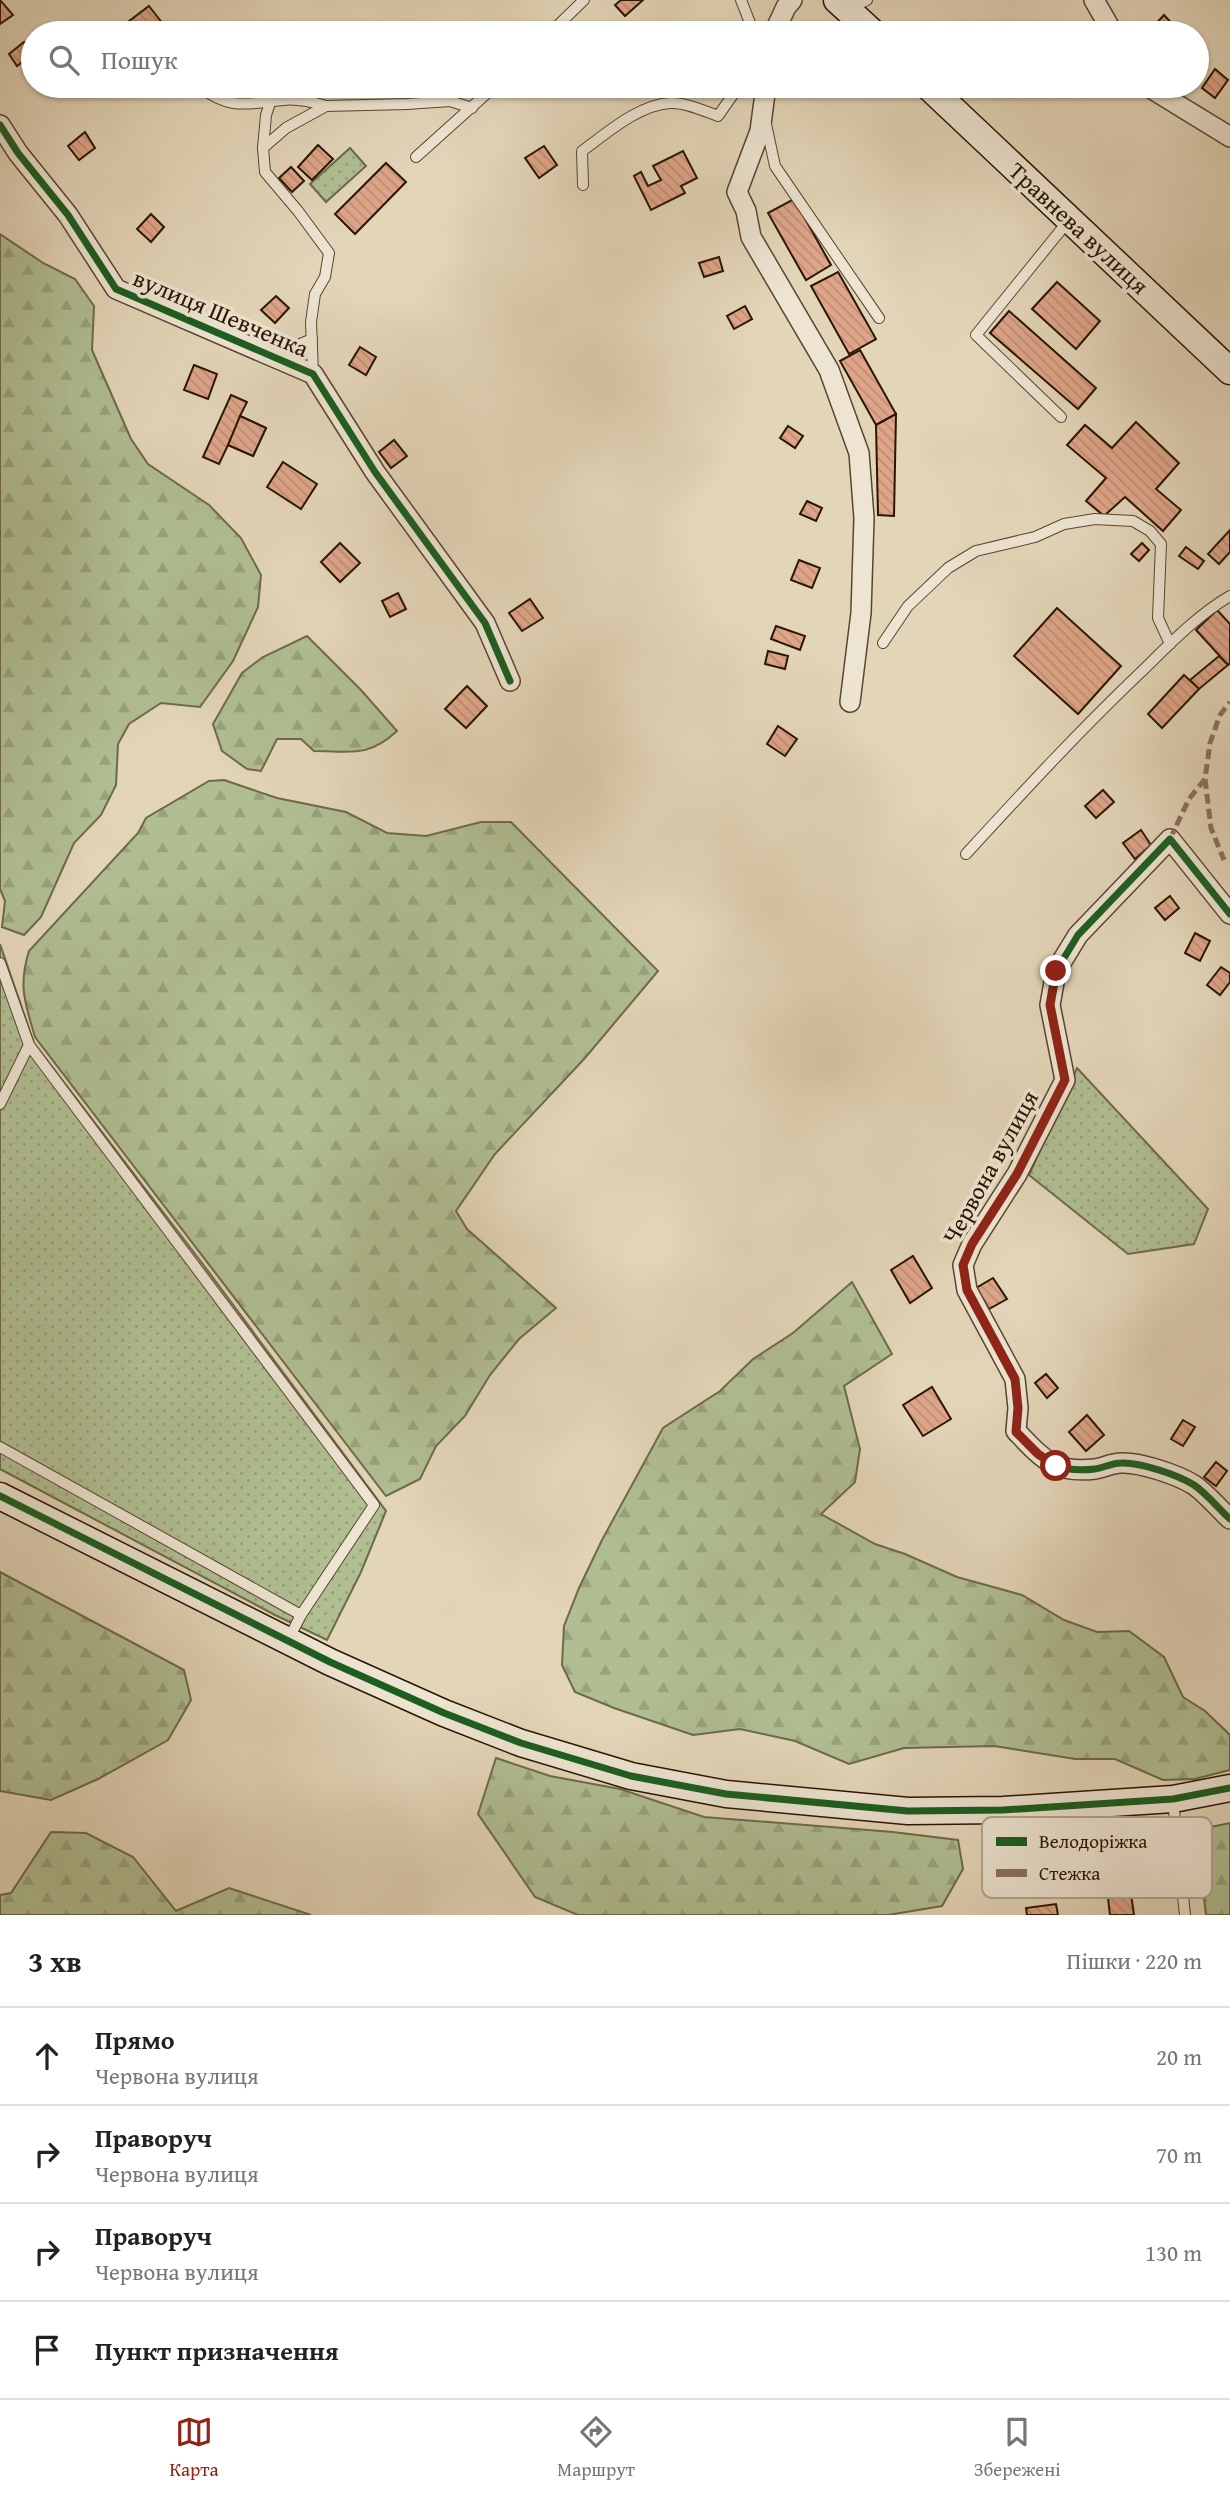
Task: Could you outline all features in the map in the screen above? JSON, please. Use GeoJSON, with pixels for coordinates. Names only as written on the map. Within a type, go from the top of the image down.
{"type":"FeatureCollection","features":[{"type":"Feature","properties":{"kind":"street"},"geometry":{"type":"LineString","coordinates":[[780,21],[792,0]]}},
{"type":"Feature","properties":{"kind":"street"},"geometry":{"type":"LineString","coordinates":[[1094,0],[1106,21]]}},
{"type":"Feature","properties":{"kind":"street"},"geometry":{"type":"LineString","coordinates":[[851,3],[864,21]]}},
{"type":"Feature","properties":{"kind":"street"},"geometry":{"type":"LineString","coordinates":[[764,98],[760,131],[737,192],[746,211],[751,237],[829,370],[859,453],[864,518],[861,613],[850,702]]}},
{"type":"Feature","properties":{"kind":"street","name":"Травнева вулиця"},"geometry":{"type":"LineString","coordinates":[[942,98],[1230,371]]}},
{"type":"Feature","properties":{"kind":"street"},"geometry":{"type":"LineString","coordinates":[[1167,98],[1230,137]]}},
{"type":"Feature","properties":{"kind":"street","name":"вулиця Шевченка"},"geometry":{"type":"LineString","coordinates":[[0,125],[18,153],[68,215],[116,289],[313,374],[375,472],[485,623],[510,681]]}},
{"type":"Feature","properties":{"kind":"street","name":"Червона вулиця"},"geometry":{"type":"LineString","coordinates":[[1230,914],[1170,839],[1078,935],[1056,971],[1050,1005],[1065,1080],[1017,1174],[972,1244],[963,1265],[967,1290],[1015,1379],[1018,1408],[1016,1432],[1038,1454],[1068,1471],[1122,1463],[1152,1468],[1194,1485],[1230,1519]]}},
{"type":"Feature","properties":{"kind":"street"},"geometry":{"type":"LineString","coordinates":[[0,1496],[288,1641],[443,1713],[520,1743],[631,1776],[726,1794],[908,1811],[1003,1810],[1173,1799],[1230,1788]]}},
{"type":"Feature","properties":{"kind":"lane"},"geometry":{"type":"LineString","coordinates":[[562,21],[584,0]]}},
{"type":"Feature","properties":{"kind":"lane"},"geometry":{"type":"LineString","coordinates":[[741,0],[749,21]]}},
{"type":"Feature","properties":{"kind":"lane"},"geometry":{"type":"LineString","coordinates":[[215,98],[232,103],[270,103],[284,99],[327,106],[450,101],[472,108]]}},
{"type":"Feature","properties":{"kind":"lane"},"geometry":{"type":"LineString","coordinates":[[416,157],[482,98]]}},
{"type":"Feature","properties":{"kind":"lane"},"geometry":{"type":"LineString","coordinates":[[583,185],[582,151],[636,115],[655,105],[673,103],[718,116],[731,98]]}},
{"type":"Feature","properties":{"kind":"lane"},"geometry":{"type":"LineString","coordinates":[[270,103],[264,125],[265,172],[329,253],[324,278],[315,295],[311,322],[313,374]]}},
{"type":"Feature","properties":{"kind":"lane"},"geometry":{"type":"LineString","coordinates":[[263,148],[286,128],[327,106]]}},
{"type":"Feature","properties":{"kind":"lane"},"geometry":{"type":"LineString","coordinates":[[763,110],[775,166],[879,318]]}},
{"type":"Feature","properties":{"kind":"lane"},"geometry":{"type":"LineString","coordinates":[[1061,417],[976,335],[1069,219]]}},
{"type":"Feature","properties":{"kind":"lane"},"geometry":{"type":"LineString","coordinates":[[271,356],[312,339]]}},
{"type":"Feature","properties":{"kind":"lane"},"geometry":{"type":"LineString","coordinates":[[883,643],[908,606],[948,568],[976,551],[1035,537],[1064,524],[1095,519],[1133,521],[1150,531],[1161,544],[1158,618],[1170,644]]}},
{"type":"Feature","properties":{"kind":"lane"},"geometry":{"type":"LineString","coordinates":[[966,854],[1088,722],[1170,644],[1213,606],[1230,596]]}},
{"type":"Feature","properties":{"kind":"lane"},"geometry":{"type":"LineString","coordinates":[[0,963],[29,1045],[374,1505],[301,1615],[288,1641]]}},
{"type":"Feature","properties":{"kind":"lane"},"geometry":{"type":"LineString","coordinates":[[0,1104],[29,1045]]}},
{"type":"Feature","properties":{"kind":"lane"},"geometry":{"type":"LineString","coordinates":[[0,1447],[301,1615]]}},
{"type":"Feature","properties":{"kind":"lane"},"geometry":{"type":"LineString","coordinates":[[1173,1799],[1175,1817]]}},
{"type":"Feature","properties":{"kind":"green space"},"geometry":{"type":"Polygon","coordinates":[[[350,148],[366,166],[326,202],[310,184],[350,148]]]}},
{"type":"Feature","properties":{"kind":"green space"},"geometry":{"type":"Polygon","coordinates":[[[0,234],[43,263],[75,279],[94,306],[92,350],[131,439],[148,464],[209,505],[241,538],[261,575],[258,607],[233,661],[200,707],[161,703],[129,724],[118,744],[116,785],[101,815],[74,843],[41,917],[24,935],[2,927],[5,901],[0,889],[0,234]]]}},
{"type":"Feature","properties":{"kind":"green space"},"geometry":{"type":"Polygon","coordinates":[[[307,636],[397,731],[377,746],[349,752],[314,751],[301,739],[277,739],[261,771],[247,769],[222,751],[213,724],[242,673],[263,657],[307,636]]]}},
{"type":"Feature","properties":{"kind":"green space"},"geometry":{"type":"Polygon","coordinates":[[[224,780],[277,798],[346,812],[387,833],[426,836],[481,822],[511,822],[658,971],[585,1058],[495,1154],[456,1211],[467,1229],[556,1308],[519,1339],[490,1375],[465,1416],[436,1446],[420,1479],[386,1496],[35,1037],[26,1004],[23,985],[29,951],[138,833],[146,818],[209,781],[224,780]]]}},
{"type":"Feature","properties":{"kind":"green space"},"geometry":{"type":"Polygon","coordinates":[[[0,944],[34,1043],[386,1511],[361,1572],[327,1640],[0,1469],[0,944]]]}},
{"type":"Feature","properties":{"kind":"green space"},"geometry":{"type":"Polygon","coordinates":[[[1077,1068],[1208,1209],[1194,1244],[1128,1254],[1029,1175],[1077,1068]]]}},
{"type":"Feature","properties":{"kind":"green space"},"geometry":{"type":"Polygon","coordinates":[[[852,1282],[892,1354],[844,1386],[860,1449],[855,1482],[821,1514],[875,1544],[957,1577],[1022,1595],[1064,1620],[1097,1632],[1129,1631],[1164,1657],[1183,1697],[1205,1711],[1230,1735],[1230,1770],[1195,1779],[1163,1780],[1115,1759],[1075,1759],[994,1746],[904,1748],[849,1764],[795,1741],[740,1729],[693,1735],[575,1692],[562,1665],[564,1626],[602,1540],[663,1428],[720,1391],[753,1359],[793,1333],[852,1282]]]}},
{"type":"Feature","properties":{"kind":"green space"},"geometry":{"type":"Polygon","coordinates":[[[0,1572],[184,1670],[191,1700],[168,1740],[98,1779],[51,1800],[0,1791],[0,1572]]]}},
{"type":"Feature","properties":{"kind":"green space"},"geometry":{"type":"Polygon","coordinates":[[[496,1758],[550,1776],[620,1789],[704,1817],[893,1832],[958,1840],[963,1869],[942,1906],[888,1915],[578,1915],[535,1897],[478,1814],[496,1758]]]}},
{"type":"Feature","properties":{"kind":"green space"},"geometry":{"type":"Polygon","coordinates":[[[1230,1823],[1230,1915],[1206,1915],[1204,1898],[1212,1898],[1212,1827],[1230,1823]]]}},
{"type":"Feature","properties":{"kind":"green space"},"geometry":{"type":"Polygon","coordinates":[[[51,1832],[86,1833],[133,1857],[176,1911],[229,1888],[311,1915],[0,1915],[0,1895],[11,1893],[51,1832]]]}},
{"type":"Feature","properties":{"kind":"building"},"geometry":{"type":"Polygon","coordinates":[[[0,0],[13,15],[0,24],[0,0]]]}},
{"type":"Feature","properties":{"kind":"building"},"geometry":{"type":"Polygon","coordinates":[[[621,0],[643,0],[625,16],[615,5],[621,0]]]}},
{"type":"Feature","properties":{"kind":"building"},"geometry":{"type":"Polygon","coordinates":[[[149,6],[161,21],[129,21],[149,6]]]}},
{"type":"Feature","properties":{"kind":"building"},"geometry":{"type":"Polygon","coordinates":[[[1164,15],[1170,21],[1158,21],[1164,15]]]}},
{"type":"Feature","properties":{"kind":"building"},"geometry":{"type":"Polygon","coordinates":[[[21,44],[21,63],[17,66],[9,54],[21,44]]]}},
{"type":"Feature","properties":{"kind":"building"},"geometry":{"type":"Polygon","coordinates":[[[1215,69],[1228,80],[1215,98],[1209,93],[1209,78],[1215,69]]]}},
{"type":"Feature","properties":{"kind":"building"},"geometry":{"type":"Polygon","coordinates":[[[85,132],[95,148],[79,160],[68,146],[85,132]]]}},
{"type":"Feature","properties":{"kind":"building"},"geometry":{"type":"Polygon","coordinates":[[[318,145],[333,159],[312,180],[298,167],[318,145]]]}},
{"type":"Feature","properties":{"kind":"building"},"geometry":{"type":"Polygon","coordinates":[[[544,146],[557,165],[539,178],[525,158],[544,146]]]}},
{"type":"Feature","properties":{"kind":"building"},"geometry":{"type":"Polygon","coordinates":[[[683,151],[697,178],[681,186],[685,193],[651,210],[634,176],[641,172],[648,186],[661,180],[653,166],[683,151]]]}},
{"type":"Feature","properties":{"kind":"building"},"geometry":{"type":"Polygon","coordinates":[[[386,163],[406,182],[355,234],[335,214],[386,163]]]}},
{"type":"Feature","properties":{"kind":"building"},"geometry":{"type":"Polygon","coordinates":[[[291,167],[304,181],[292,192],[279,178],[291,167]]]}},
{"type":"Feature","properties":{"kind":"building"},"geometry":{"type":"Polygon","coordinates":[[[794,199],[831,265],[806,280],[768,213],[794,199]]]}},
{"type":"Feature","properties":{"kind":"building"},"geometry":{"type":"Polygon","coordinates":[[[151,214],[164,227],[151,242],[137,229],[151,214]]]}},
{"type":"Feature","properties":{"kind":"building"},"geometry":{"type":"Polygon","coordinates":[[[719,257],[723,271],[704,277],[699,263],[719,257]]]}},
{"type":"Feature","properties":{"kind":"building"},"geometry":{"type":"Polygon","coordinates":[[[838,272],[876,339],[849,354],[811,286],[838,272]]]}},
{"type":"Feature","properties":{"kind":"building"},"geometry":{"type":"Polygon","coordinates":[[[1057,282],[1100,321],[1076,349],[1032,309],[1057,282]]]}},
{"type":"Feature","properties":{"kind":"building"},"geometry":{"type":"Polygon","coordinates":[[[276,296],[289,308],[275,323],[261,310],[276,296]]]}},
{"type":"Feature","properties":{"kind":"building"},"geometry":{"type":"Polygon","coordinates":[[[745,306],[752,319],[734,329],[727,316],[745,306]]]}},
{"type":"Feature","properties":{"kind":"building"},"geometry":{"type":"Polygon","coordinates":[[[1009,311],[1096,388],[1078,409],[990,333],[1009,311]]]}},
{"type":"Feature","properties":{"kind":"building"},"geometry":{"type":"Polygon","coordinates":[[[360,347],[376,357],[366,375],[349,365],[360,347]]]}},
{"type":"Feature","properties":{"kind":"building"},"geometry":{"type":"Polygon","coordinates":[[[860,350],[896,414],[876,425],[840,361],[860,350]]]}},
{"type":"Feature","properties":{"kind":"building"},"geometry":{"type":"Polygon","coordinates":[[[194,365],[217,374],[208,399],[184,390],[194,365]]]}},
{"type":"Feature","properties":{"kind":"building"},"geometry":{"type":"Polygon","coordinates":[[[231,395],[247,402],[240,416],[266,428],[253,456],[228,445],[219,464],[203,457],[231,395]]]}},
{"type":"Feature","properties":{"kind":"building"},"geometry":{"type":"Polygon","coordinates":[[[896,414],[894,516],[878,515],[876,425],[896,414]]]}},
{"type":"Feature","properties":{"kind":"building"},"geometry":{"type":"Polygon","coordinates":[[[240,416],[266,428],[253,456],[228,445],[240,416]]]}},
{"type":"Feature","properties":{"kind":"building"},"geometry":{"type":"Polygon","coordinates":[[[1136,422],[1179,463],[1156,489],[1181,510],[1163,531],[1125,497],[1104,516],[1086,501],[1106,478],[1067,445],[1085,425],[1112,448],[1136,422]]]}},
{"type":"Feature","properties":{"kind":"building"},"geometry":{"type":"Polygon","coordinates":[[[788,426],[803,436],[795,448],[780,438],[788,426]]]}},
{"type":"Feature","properties":{"kind":"building"},"geometry":{"type":"Polygon","coordinates":[[[394,440],[407,456],[391,468],[379,452],[394,440]]]}},
{"type":"Feature","properties":{"kind":"building"},"geometry":{"type":"Polygon","coordinates":[[[283,462],[317,484],[301,509],[267,487],[283,462]]]}},
{"type":"Feature","properties":{"kind":"building"},"geometry":{"type":"Polygon","coordinates":[[[807,501],[822,508],[816,521],[800,514],[807,501]]]}},
{"type":"Feature","properties":{"kind":"building"},"geometry":{"type":"Polygon","coordinates":[[[1230,530],[1230,552],[1219,564],[1208,554],[1230,530]]]}},
{"type":"Feature","properties":{"kind":"building"},"geometry":{"type":"Polygon","coordinates":[[[340,543],[360,563],[340,582],[321,562],[340,543]]]}},
{"type":"Feature","properties":{"kind":"building"},"geometry":{"type":"Polygon","coordinates":[[[1142,543],[1149,550],[1139,561],[1131,554],[1142,543]]]}},
{"type":"Feature","properties":{"kind":"building"},"geometry":{"type":"Polygon","coordinates":[[[1186,547],[1204,561],[1198,569],[1179,556],[1186,547]]]}},
{"type":"Feature","properties":{"kind":"building"},"geometry":{"type":"Polygon","coordinates":[[[799,560],[820,568],[812,588],[791,580],[799,560]]]}},
{"type":"Feature","properties":{"kind":"building"},"geometry":{"type":"Polygon","coordinates":[[[398,593],[406,609],[390,617],[382,601],[398,593]]]}},
{"type":"Feature","properties":{"kind":"building"},"geometry":{"type":"Polygon","coordinates":[[[530,599],[543,618],[522,631],[509,613],[530,599]]]}},
{"type":"Feature","properties":{"kind":"building"},"geometry":{"type":"Polygon","coordinates":[[[1057,608],[1121,666],[1078,714],[1014,656],[1057,608]]]}},
{"type":"Feature","properties":{"kind":"building"},"geometry":{"type":"Polygon","coordinates":[[[1217,610],[1230,624],[1228,665],[1196,630],[1217,610]]]}},
{"type":"Feature","properties":{"kind":"building"},"geometry":{"type":"Polygon","coordinates":[[[776,626],[805,636],[800,650],[771,639],[776,626]]]}},
{"type":"Feature","properties":{"kind":"building"},"geometry":{"type":"Polygon","coordinates":[[[768,651],[788,656],[785,669],[765,664],[768,651]]]}},
{"type":"Feature","properties":{"kind":"building"},"geometry":{"type":"Polygon","coordinates":[[[1219,656],[1228,665],[1199,689],[1190,680],[1219,656]]]}},
{"type":"Feature","properties":{"kind":"building"},"geometry":{"type":"Polygon","coordinates":[[[1184,675],[1199,689],[1162,728],[1148,714],[1184,675]]]}},
{"type":"Feature","properties":{"kind":"building"},"geometry":{"type":"Polygon","coordinates":[[[467,686],[487,706],[466,728],[445,709],[467,686]]]}},
{"type":"Feature","properties":{"kind":"building"},"geometry":{"type":"Polygon","coordinates":[[[778,726],[797,739],[785,756],[767,744],[778,726]]]}},
{"type":"Feature","properties":{"kind":"building"},"geometry":{"type":"Polygon","coordinates":[[[1103,790],[1114,802],[1096,818],[1085,806],[1103,790]]]}},
{"type":"Feature","properties":{"kind":"building"},"geometry":{"type":"Polygon","coordinates":[[[1141,830],[1151,845],[1135,859],[1123,843],[1141,830]]]}},
{"type":"Feature","properties":{"kind":"building"},"geometry":{"type":"Polygon","coordinates":[[[1170,896],[1179,908],[1165,920],[1155,908],[1170,896]]]}},
{"type":"Feature","properties":{"kind":"building"},"geometry":{"type":"Polygon","coordinates":[[[1195,933],[1210,941],[1200,961],[1185,953],[1195,933]]]}},
{"type":"Feature","properties":{"kind":"building"},"geometry":{"type":"Polygon","coordinates":[[[1221,967],[1230,973],[1230,982],[1220,995],[1207,985],[1221,967]]]}},
{"type":"Feature","properties":{"kind":"building"},"geometry":{"type":"Polygon","coordinates":[[[913,1256],[932,1288],[910,1303],[891,1270],[913,1256]]]}},
{"type":"Feature","properties":{"kind":"building"},"geometry":{"type":"Polygon","coordinates":[[[993,1278],[1007,1299],[989,1309],[976,1288],[993,1278]]]}},
{"type":"Feature","properties":{"kind":"building"},"geometry":{"type":"Polygon","coordinates":[[[1046,1374],[1058,1388],[1047,1398],[1035,1383],[1046,1374]]]}},
{"type":"Feature","properties":{"kind":"building"},"geometry":{"type":"Polygon","coordinates":[[[932,1387],[951,1419],[923,1436],[903,1405],[932,1387]]]}},
{"type":"Feature","properties":{"kind":"building"},"geometry":{"type":"Polygon","coordinates":[[[1087,1415],[1104,1435],[1086,1451],[1069,1432],[1087,1415]]]}},
{"type":"Feature","properties":{"kind":"building"},"geometry":{"type":"Polygon","coordinates":[[[1183,1420],[1195,1427],[1183,1446],[1171,1439],[1183,1420]]]}},
{"type":"Feature","properties":{"kind":"building"},"geometry":{"type":"Polygon","coordinates":[[[1216,1462],[1227,1471],[1216,1486],[1204,1477],[1216,1462]]]}},
{"type":"Feature","properties":{"kind":"building"},"geometry":{"type":"Polygon","coordinates":[[[1108,1898],[1132,1898],[1134,1915],[1110,1915],[1108,1898]]]}},
{"type":"Feature","properties":{"kind":"building"},"geometry":{"type":"Polygon","coordinates":[[[1056,1904],[1058,1915],[1027,1915],[1026,1908],[1056,1904]]]}},
{"type":"Feature","properties":{"kind":"marked path"},"geometry":{"type":"LineString","coordinates":[[1170,839],[1189,799],[1205,779],[1210,743],[1220,715],[1230,702]]}},
{"type":"Feature","properties":{"kind":"marked path"},"geometry":{"type":"LineString","coordinates":[[1205,779],[1211,828],[1224,860]]}},
{"type":"Feature","properties":{"kind":"cycle path"},"geometry":{"type":"LineString","coordinates":[[0,125],[18,153],[68,215],[116,289],[313,374],[375,472],[485,623],[510,681]]}},
{"type":"Feature","properties":{"kind":"cycle path"},"geometry":{"type":"LineString","coordinates":[[1230,914],[1170,839],[1078,935],[1056,971],[1050,1005],[1065,1080],[1017,1174],[972,1244],[963,1265],[967,1290],[1015,1379],[1018,1408],[1016,1431],[1034,1449],[1050,1462],[1069,1469],[1095,1469],[1129,1463],[1169,1473],[1194,1485],[1230,1519]]}},
{"type":"Feature","properties":{"kind":"cycle path"},"geometry":{"type":"LineString","coordinates":[[0,1496],[330,1662],[444,1713],[521,1743],[631,1776],[726,1794],[908,1811],[1003,1810],[1173,1799],[1230,1788]]}},
{"type":"Feature","properties":{"kind":"route"},"geometry":{"type":"LineString","coordinates":[[1056,971],[1050,1005],[1065,1080],[1017,1174],[972,1244],[963,1265],[967,1290],[1015,1379],[1018,1408],[1016,1432],[1038,1454],[1056,1466]]}}]}
